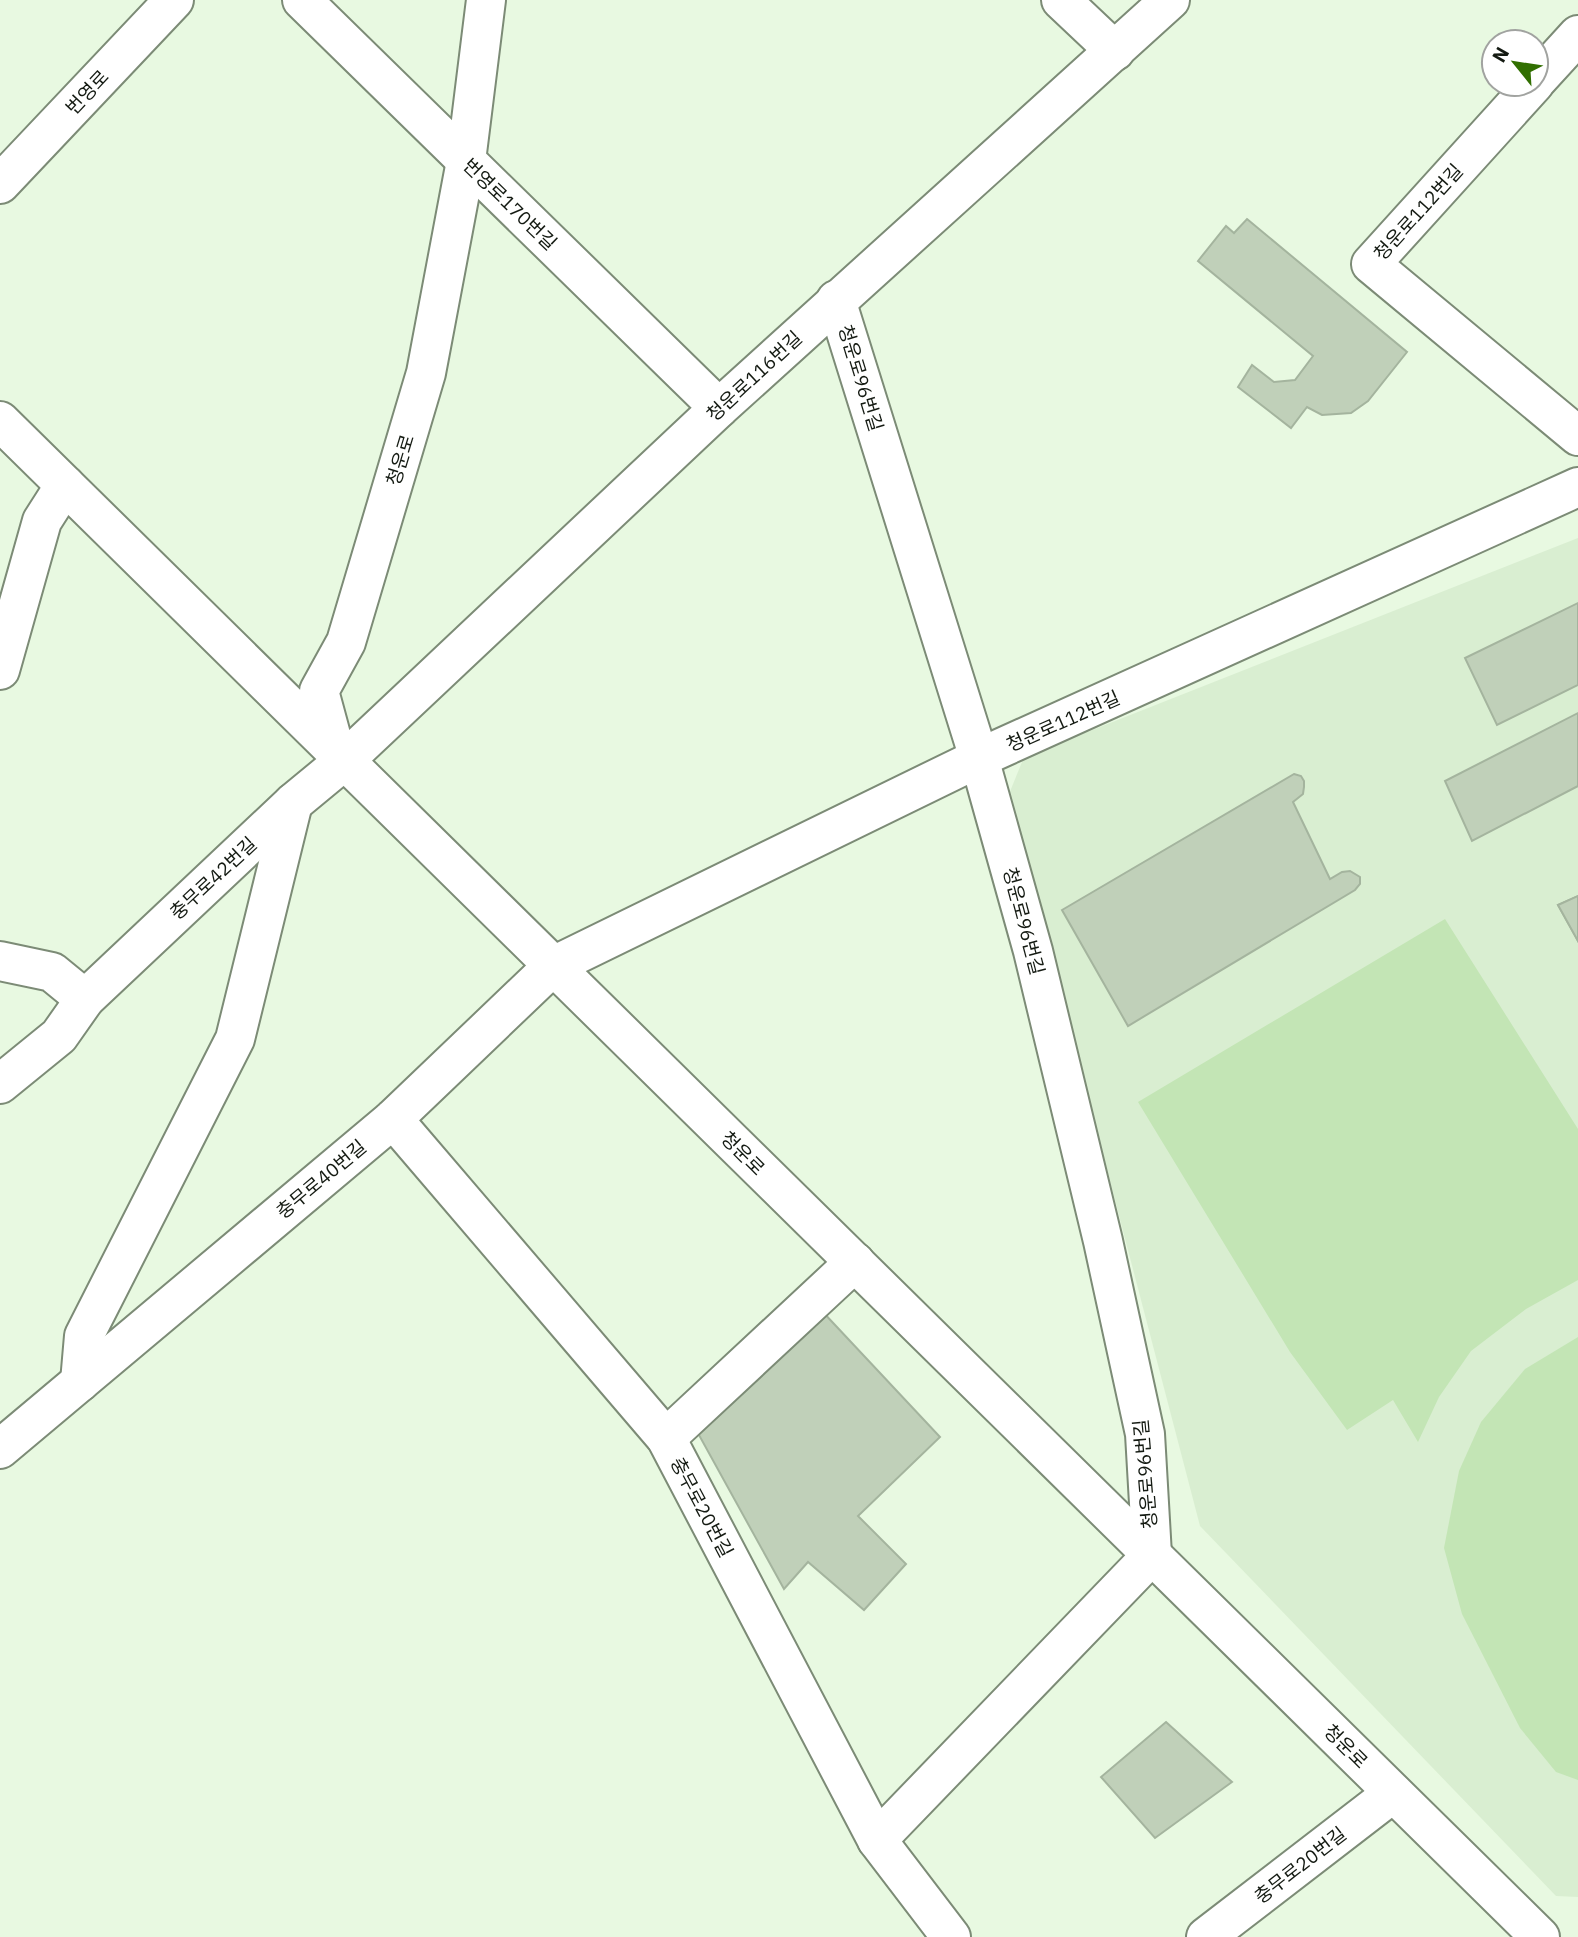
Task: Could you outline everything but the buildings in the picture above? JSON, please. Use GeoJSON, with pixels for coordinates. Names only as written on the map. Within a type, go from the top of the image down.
{"type":"FeatureCollection","features":[{"type":"Feature","properties":{"kind":"street","name":"번영로"},"geometry":{"type":"LineString","coordinates":[[0,184],[174,0]]}},
{"type":"Feature","properties":{"kind":"street","name":"번영로170번길"},"geometry":{"type":"LineString","coordinates":[[302,0],[719,408]]}},
{"type":"Feature","properties":{"kind":"street"},"geometry":{"type":"LineString","coordinates":[[466,161],[486,0]]}},
{"type":"Feature","properties":{"kind":"street"},"geometry":{"type":"LineString","coordinates":[[1061,0],[1115,51]]}},
{"type":"Feature","properties":{"kind":"street","name":"청운로116번길"},"geometry":{"type":"LineString","coordinates":[[340,755],[836,300],[1170,0]]}},
{"type":"Feature","properties":{"kind":"street","name":"청운로112번길"},"geometry":{"type":"LineString","coordinates":[[1550,66],[1578,35]]}},
{"type":"Feature","properties":{"kind":"street","name":"청운로112번길"},"geometry":{"type":"LineString","coordinates":[[1521,98],[1371,264],[1578,436]]}},
{"type":"Feature","properties":{"kind":"street","name":"청운로"},"geometry":{"type":"LineString","coordinates":[[340,755],[319,691],[346,642],[426,373],[466,161]]}},
{"type":"Feature","properties":{"kind":"street","name":"청운로96번길"},"geometry":{"type":"LineString","coordinates":[[836,300],[979,758],[1033,951],[1103,1241],[1145,1434],[1152,1555]]}},
{"type":"Feature","properties":{"kind":"street","name":"청운로"},"geometry":{"type":"LineString","coordinates":[[0,421],[1539,1937]]}},
{"type":"Feature","properties":{"kind":"street"},"geometry":{"type":"LineString","coordinates":[[0,670],[42,521],[65,485]]}},
{"type":"Feature","properties":{"kind":"street","name":"청운로112번길"},"geometry":{"type":"LineString","coordinates":[[553,966],[979,758],[1578,487]]}},
{"type":"Feature","properties":{"kind":"street","name":"충무로42번길"},"geometry":{"type":"LineString","coordinates":[[0,1084],[59,1036],[85,999],[293,803],[340,755]]}},
{"type":"Feature","properties":{"kind":"street"},"geometry":{"type":"LineString","coordinates":[[80,1382],[84,1336],[235,1039],[293,803]]}},
{"type":"Feature","properties":{"kind":"street"},"geometry":{"type":"LineString","coordinates":[[0,961],[52,972],[85,999]]}},
{"type":"Feature","properties":{"kind":"street","name":"충무로40번길"},"geometry":{"type":"LineString","coordinates":[[7,1444],[393,1119],[553,966]]}},
{"type":"Feature","properties":{"kind":"street","name":"충무로20번길"},"geometry":{"type":"LineString","coordinates":[[393,1119],[666,1438],[877,1840],[951,1937]]}},
{"type":"Feature","properties":{"kind":"street"},"geometry":{"type":"LineString","coordinates":[[666,1438],[855,1262]]}},
{"type":"Feature","properties":{"kind":"street"},"geometry":{"type":"LineString","coordinates":[[0,1476],[7,1444]]}},
{"type":"Feature","properties":{"kind":"street"},"geometry":{"type":"LineString","coordinates":[[877,1840],[1152,1555]]}},
{"type":"Feature","properties":{"kind":"street","name":"충무로20번길"},"geometry":{"type":"LineString","coordinates":[[1206,1937],[1393,1793]]}},
{"type":"Feature","properties":{"kind":"shaded area"},"geometry":{"type":"Polygon","coordinates":[[[1578,538],[1578,1897],[1556,1896],[1200,1526],[1009,794],[1024,757],[1578,538]]]}},
{"type":"Feature","properties":{"kind":"shaded area"},"geometry":{"type":"Polygon","coordinates":[[[1445,919],[1578,1129],[1578,1280],[1526,1309],[1471,1351],[1439,1397],[1418,1442],[1393,1400],[1347,1430],[1290,1352],[1138,1102],[1445,919]]]}},
{"type":"Feature","properties":{"kind":"shaded area"},"geometry":{"type":"Polygon","coordinates":[[[1578,1337],[1578,1780],[1556,1772],[1520,1728],[1462,1614],[1444,1548],[1459,1471],[1481,1422],[1525,1369],[1578,1337]]]}}]}
